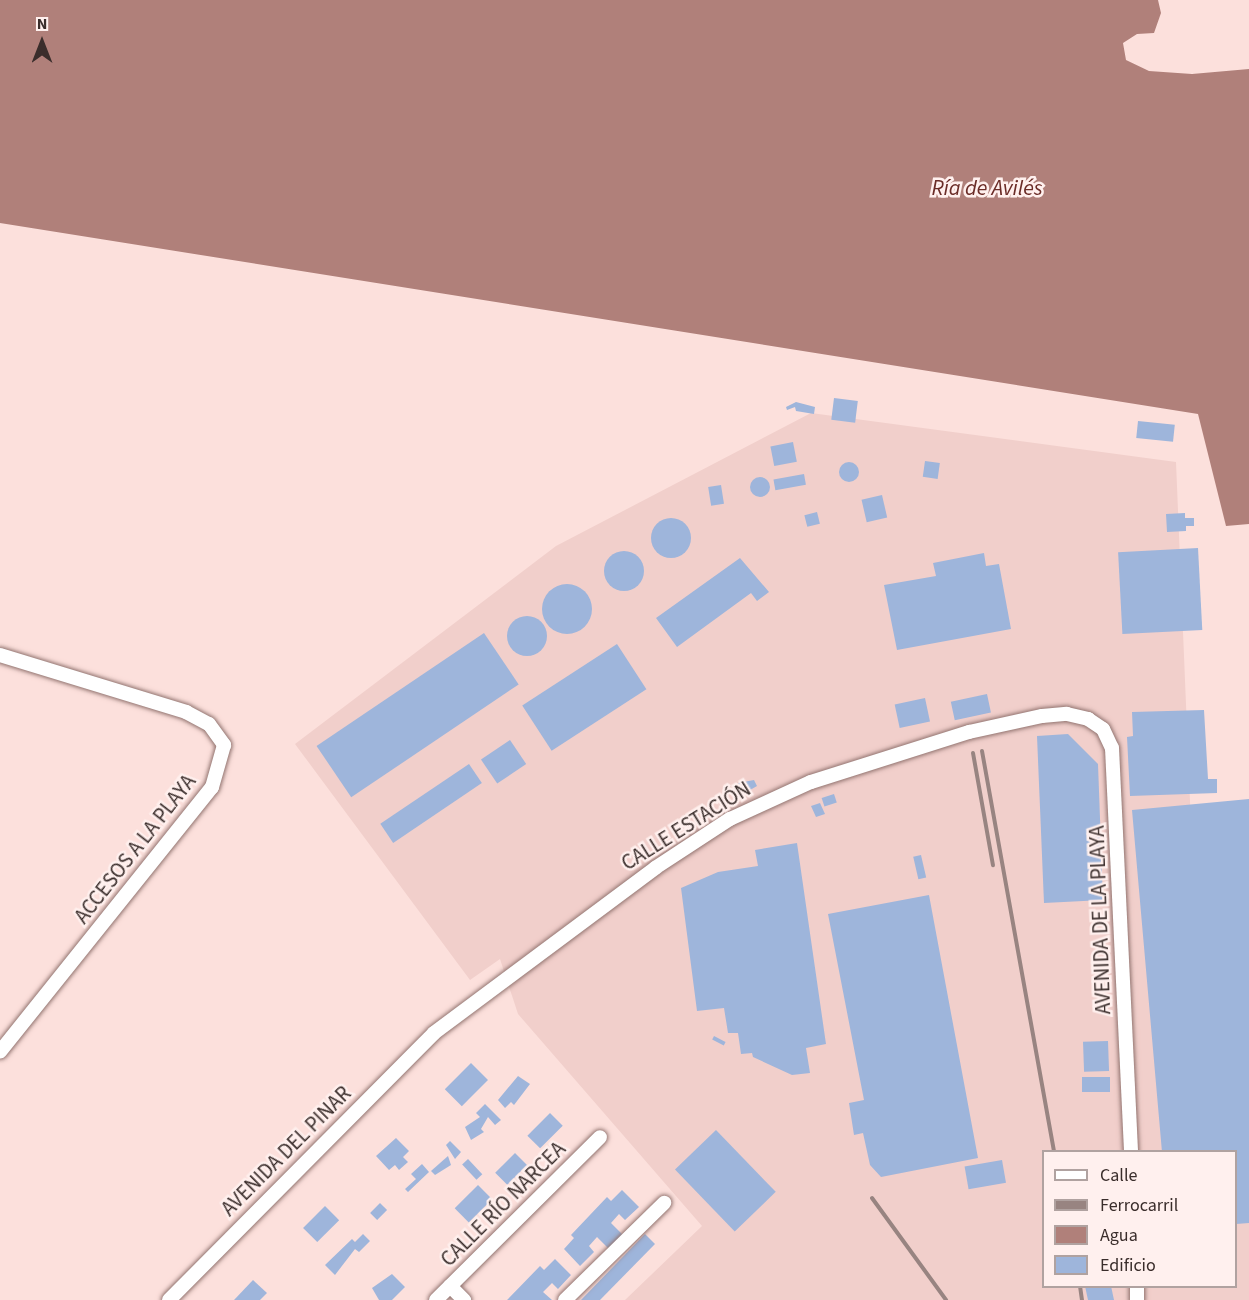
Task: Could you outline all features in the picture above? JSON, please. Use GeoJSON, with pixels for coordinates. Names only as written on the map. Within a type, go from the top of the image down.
{"type":"FeatureCollection","features":[{"type":"Feature","properties":{"kind":"street","name":"ACCESOS A LA PLAYA"},"geometry":{"type":"LineString","coordinates":[[0,656],[186,712],[209,724],[224,745],[213,787],[0,1052]]}},
{"type":"Feature","properties":{"kind":"street","name":"CALLE ESTACIÓN"},"geometry":{"type":"LineString","coordinates":[[434,1033],[655,868],[755,806],[866,762],[969,732],[1067,714]]}},
{"type":"Feature","properties":{"kind":"street","name":"AVENIDA DE LA PLAYA"},"geometry":{"type":"LineString","coordinates":[[1067,714],[1088,719],[1103,729],[1114,757],[1131,1150]]}},
{"type":"Feature","properties":{"kind":"street","name":"AVENIDA DEL PINAR"},"geometry":{"type":"LineString","coordinates":[[169,1300],[434,1033]]}},
{"type":"Feature","properties":{"kind":"street","name":"CALLE RÍO NARCEA"},"geometry":{"type":"LineString","coordinates":[[436,1300],[600,1137]]}},
{"type":"Feature","properties":{"kind":"street"},"geometry":{"type":"LineString","coordinates":[[565,1300],[664,1203]]}},
{"type":"Feature","properties":{"kind":"street"},"geometry":{"type":"LineString","coordinates":[[450,1286],[464,1300]]}},
{"type":"Feature","properties":{"kind":"shaded area"},"geometry":{"type":"Polygon","coordinates":[[[811,413],[1176,462],[1204,1140],[1218,1150],[1042,1150],[1042,1288],[1237,1288],[1237,1165],[1249,1175],[1249,1300],[625,1300],[702,1226],[518,1014],[500,959],[470,980],[295,744],[556,546],[811,413]]]}},
{"type":"Feature","properties":{"kind":"water","name":"Ría de Avilés"},"geometry":{"type":"Polygon","coordinates":[[[0,0],[1158,0],[1161,13],[1154,33],[1137,34],[1123,43],[1126,60],[1149,71],[1192,74],[1249,69],[1249,524],[1226,526],[1198,414],[0,223],[0,0]]]}},
{"type":"Feature","properties":{"kind":"building"},"geometry":{"type":"Polygon","coordinates":[[[834,398],[858,401],[855,423],[831,420],[834,398]]]}},
{"type":"Feature","properties":{"kind":"building"},"geometry":{"type":"Polygon","coordinates":[[[796,402],[815,407],[814,414],[796,411],[795,407],[787,410],[786,407],[796,402]]]}},
{"type":"Feature","properties":{"kind":"building"},"geometry":{"type":"Polygon","coordinates":[[[1138,421],[1175,425],[1173,442],[1136,438],[1138,421]]]}},
{"type":"Feature","properties":{"kind":"building"},"geometry":{"type":"Polygon","coordinates":[[[793,442],[797,462],[774,466],[770,446],[793,442]]]}},
{"type":"Feature","properties":{"kind":"building"},"geometry":{"type":"Polygon","coordinates":[[[925,461],[940,463],[938,479],[923,477],[925,461]]]}},
{"type":"Feature","properties":{"kind":"building"},"geometry":{"type":"Polygon","coordinates":[[[845,462],[853,462],[859,468],[859,476],[853,482],[845,482],[839,476],[839,468],[845,462]]]}},
{"type":"Feature","properties":{"kind":"building"},"geometry":{"type":"Polygon","coordinates":[[[804,474],[806,485],[775,490],[773,479],[804,474]]]}},
{"type":"Feature","properties":{"kind":"building"},"geometry":{"type":"Polygon","coordinates":[[[756,477],[764,477],[770,483],[770,491],[764,497],[756,497],[750,491],[750,483],[756,477]]]}},
{"type":"Feature","properties":{"kind":"building"},"geometry":{"type":"Polygon","coordinates":[[[721,485],[724,504],[711,506],[708,487],[721,485]]]}},
{"type":"Feature","properties":{"kind":"building"},"geometry":{"type":"Polygon","coordinates":[[[882,495],[887,517],[867,522],[862,500],[882,495]]]}},
{"type":"Feature","properties":{"kind":"building"},"geometry":{"type":"Polygon","coordinates":[[[817,512],[820,524],[807,527],[804,515],[817,512]]]}},
{"type":"Feature","properties":{"kind":"building"},"geometry":{"type":"Polygon","coordinates":[[[1185,513],[1185,518],[1194,518],[1194,526],[1186,526],[1186,531],[1167,532],[1166,514],[1185,513]]]}},
{"type":"Feature","properties":{"kind":"building"},"geometry":{"type":"Polygon","coordinates":[[[671,518],[679,519],[685,524],[690,530],[690,546],[685,552],[679,557],[671,558],[663,557],[657,552],[652,546],[651,538],[652,530],[657,524],[663,519],[671,518]]]}},
{"type":"Feature","properties":{"kind":"building"},"geometry":{"type":"Polygon","coordinates":[[[1198,548],[1202,630],[1122,634],[1118,552],[1198,548]]]}},
{"type":"Feature","properties":{"kind":"building"},"geometry":{"type":"Polygon","coordinates":[[[624,551],[632,552],[638,557],[643,563],[643,579],[638,585],[632,590],[624,591],[616,590],[610,585],[605,579],[604,571],[605,563],[610,557],[616,552],[624,551]]]}},
{"type":"Feature","properties":{"kind":"building"},"geometry":{"type":"Polygon","coordinates":[[[984,553],[986,566],[999,564],[1011,629],[897,650],[884,585],[936,576],[933,563],[984,553]]]}},
{"type":"Feature","properties":{"kind":"building"},"geometry":{"type":"Polygon","coordinates":[[[740,558],[769,592],[757,601],[751,593],[677,647],[656,618],[740,558]]]}},
{"type":"Feature","properties":{"kind":"building"},"geometry":{"type":"Polygon","coordinates":[[[562,584],[572,584],[585,591],[592,604],[592,614],[585,627],[572,634],[562,634],[553,630],[546,623],[542,614],[542,604],[546,595],[553,588],[562,584]]]}},
{"type":"Feature","properties":{"kind":"building"},"geometry":{"type":"Polygon","coordinates":[[[527,616],[535,617],[541,622],[546,628],[546,644],[541,650],[535,655],[527,656],[519,655],[513,650],[508,644],[507,636],[508,628],[513,622],[519,617],[527,616]]]}},
{"type":"Feature","properties":{"kind":"building"},"geometry":{"type":"Polygon","coordinates":[[[484,633],[519,684],[351,797],[317,746],[484,633]]]}},
{"type":"Feature","properties":{"kind":"building"},"geometry":{"type":"Polygon","coordinates":[[[617,644],[646,689],[552,751],[522,706],[617,644]]]}},
{"type":"Feature","properties":{"kind":"building"},"geometry":{"type":"Polygon","coordinates":[[[987,694],[991,713],[955,720],[951,702],[987,694]]]}},
{"type":"Feature","properties":{"kind":"building"},"geometry":{"type":"Polygon","coordinates":[[[925,698],[930,721],[900,728],[895,704],[925,698]]]}},
{"type":"Feature","properties":{"kind":"building"},"geometry":{"type":"Polygon","coordinates":[[[1204,710],[1208,779],[1217,779],[1217,793],[1130,796],[1127,737],[1133,736],[1132,712],[1204,710]]]}},
{"type":"Feature","properties":{"kind":"building"},"geometry":{"type":"Polygon","coordinates":[[[1068,734],[1098,764],[1103,900],[1044,903],[1037,736],[1068,734]]]}},
{"type":"Feature","properties":{"kind":"building"},"geometry":{"type":"Polygon","coordinates":[[[510,740],[526,764],[497,784],[481,760],[510,740]]]}},
{"type":"Feature","properties":{"kind":"building"},"geometry":{"type":"Polygon","coordinates":[[[469,764],[482,783],[393,843],[380,824],[469,764]]]}},
{"type":"Feature","properties":{"kind":"building"},"geometry":{"type":"Polygon","coordinates":[[[754,780],[757,786],[736,798],[732,791],[740,787],[738,783],[754,780]]]}},
{"type":"Feature","properties":{"kind":"building"},"geometry":{"type":"Polygon","coordinates":[[[834,794],[837,803],[824,807],[822,798],[834,794]]]}},
{"type":"Feature","properties":{"kind":"building"},"geometry":{"type":"Polygon","coordinates":[[[1249,799],[1249,1223],[1237,1224],[1237,1150],[1162,1150],[1132,810],[1249,799]]]}},
{"type":"Feature","properties":{"kind":"building"},"geometry":{"type":"Polygon","coordinates":[[[820,803],[825,814],[816,817],[811,806],[820,803]]]}},
{"type":"Feature","properties":{"kind":"building"},"geometry":{"type":"Polygon","coordinates":[[[797,843],[826,1044],[806,1048],[810,1073],[792,1075],[753,1057],[752,1053],[741,1054],[738,1033],[728,1033],[724,1008],[697,1011],[681,888],[718,872],[758,866],[755,850],[797,843]]]}},
{"type":"Feature","properties":{"kind":"building"},"geometry":{"type":"Polygon","coordinates":[[[921,855],[926,877],[918,879],[913,857],[921,855]]]}},
{"type":"Feature","properties":{"kind":"building"},"geometry":{"type":"Polygon","coordinates":[[[929,895],[978,1158],[881,1177],[870,1165],[863,1133],[854,1135],[849,1103],[864,1100],[828,914],[929,895]]]}},
{"type":"Feature","properties":{"kind":"building"},"geometry":{"type":"Polygon","coordinates":[[[714,1036],[726,1042],[724,1045],[712,1040],[714,1036]]]}},
{"type":"Feature","properties":{"kind":"building"},"geometry":{"type":"Polygon","coordinates":[[[1108,1041],[1109,1071],[1084,1072],[1083,1042],[1108,1041]]]}},
{"type":"Feature","properties":{"kind":"building"},"geometry":{"type":"Polygon","coordinates":[[[471,1063],[488,1080],[462,1106],[445,1089],[471,1063]]]}},
{"type":"Feature","properties":{"kind":"building"},"geometry":{"type":"Polygon","coordinates":[[[518,1076],[530,1084],[514,1105],[511,1102],[505,1108],[498,1100],[518,1076]]]}},
{"type":"Feature","properties":{"kind":"building"},"geometry":{"type":"Polygon","coordinates":[[[1082,1077],[1110,1077],[1110,1092],[1082,1092],[1082,1077]]]}},
{"type":"Feature","properties":{"kind":"building"},"geometry":{"type":"Polygon","coordinates":[[[485,1104],[501,1120],[495,1125],[488,1117],[481,1129],[484,1132],[471,1140],[465,1127],[480,1117],[476,1113],[485,1104]]]}},
{"type":"Feature","properties":{"kind":"building"},"geometry":{"type":"Polygon","coordinates":[[[550,1113],[563,1126],[540,1148],[527,1136],[550,1113]]]}},
{"type":"Feature","properties":{"kind":"building"},"geometry":{"type":"Polygon","coordinates":[[[716,1130],[776,1192],[735,1231],[675,1170],[716,1130]]]}},
{"type":"Feature","properties":{"kind":"building"},"geometry":{"type":"Polygon","coordinates":[[[396,1138],[409,1151],[403,1157],[408,1162],[399,1170],[395,1165],[389,1170],[376,1156],[396,1138]]]}},
{"type":"Feature","properties":{"kind":"building"},"geometry":{"type":"Polygon","coordinates":[[[450,1141],[461,1152],[455,1159],[446,1145],[450,1141]]]}},
{"type":"Feature","properties":{"kind":"building"},"geometry":{"type":"Polygon","coordinates":[[[515,1153],[527,1165],[507,1185],[495,1173],[515,1153]]]}},
{"type":"Feature","properties":{"kind":"building"},"geometry":{"type":"Polygon","coordinates":[[[448,1156],[451,1165],[435,1175],[431,1171],[448,1156]]]}},
{"type":"Feature","properties":{"kind":"building"},"geometry":{"type":"Polygon","coordinates":[[[468,1159],[482,1174],[476,1180],[462,1164],[468,1159]]]}},
{"type":"Feature","properties":{"kind":"building"},"geometry":{"type":"Polygon","coordinates":[[[1002,1160],[1006,1183],[969,1189],[965,1167],[1002,1160]]]}},
{"type":"Feature","properties":{"kind":"building"},"geometry":{"type":"Polygon","coordinates":[[[422,1164],[429,1172],[408,1192],[405,1189],[416,1179],[411,1174],[422,1164]]]}},
{"type":"Feature","properties":{"kind":"building"},"geometry":{"type":"Polygon","coordinates":[[[478,1185],[492,1199],[469,1222],[455,1208],[478,1185]]]}},
{"type":"Feature","properties":{"kind":"building"},"geometry":{"type":"Polygon","coordinates":[[[622,1190],[639,1207],[625,1220],[619,1214],[611,1223],[623,1235],[609,1249],[597,1237],[589,1246],[594,1252],[580,1266],[564,1249],[574,1238],[571,1235],[607,1197],[611,1201],[622,1190]]]}},
{"type":"Feature","properties":{"kind":"building"},"geometry":{"type":"Polygon","coordinates":[[[380,1203],[387,1210],[377,1220],[370,1213],[380,1203]]]}},
{"type":"Feature","properties":{"kind":"building"},"geometry":{"type":"Polygon","coordinates":[[[325,1206],[339,1220],[317,1242],[303,1228],[325,1206]]]}},
{"type":"Feature","properties":{"kind":"building"},"geometry":{"type":"Polygon","coordinates":[[[363,1234],[370,1241],[359,1252],[355,1249],[335,1275],[325,1265],[352,1239],[355,1242],[363,1234]]]}},
{"type":"Feature","properties":{"kind":"building"},"geometry":{"type":"Polygon","coordinates":[[[645,1234],[655,1244],[600,1300],[581,1300],[645,1234]]]}},
{"type":"Feature","properties":{"kind":"building"},"geometry":{"type":"Polygon","coordinates":[[[555,1259],[571,1275],[558,1289],[552,1283],[543,1292],[552,1300],[507,1300],[540,1266],[544,1270],[555,1259]]]}},
{"type":"Feature","properties":{"kind":"building"},"geometry":{"type":"Polygon","coordinates":[[[392,1274],[405,1287],[392,1300],[379,1300],[372,1288],[392,1274]]]}},
{"type":"Feature","properties":{"kind":"building"},"geometry":{"type":"Polygon","coordinates":[[[253,1280],[267,1293],[260,1300],[234,1300],[253,1280]]]}},
{"type":"Feature","properties":{"kind":"building"},"geometry":{"type":"Polygon","coordinates":[[[1085,1288],[1111,1288],[1114,1300],[1088,1300],[1085,1288]]]}},
{"type":"Feature","properties":{"kind":"railway"},"geometry":{"type":"LineString","coordinates":[[982,751],[1054,1150]]}},
{"type":"Feature","properties":{"kind":"railway"},"geometry":{"type":"LineString","coordinates":[[973,753],[993,865]]}},
{"type":"Feature","properties":{"kind":"railway"},"geometry":{"type":"LineString","coordinates":[[872,1198],[946,1300]]}},
{"type":"Feature","properties":{"kind":"railway"},"geometry":{"type":"LineString","coordinates":[[1080,1288],[1082,1300]]}}]}
